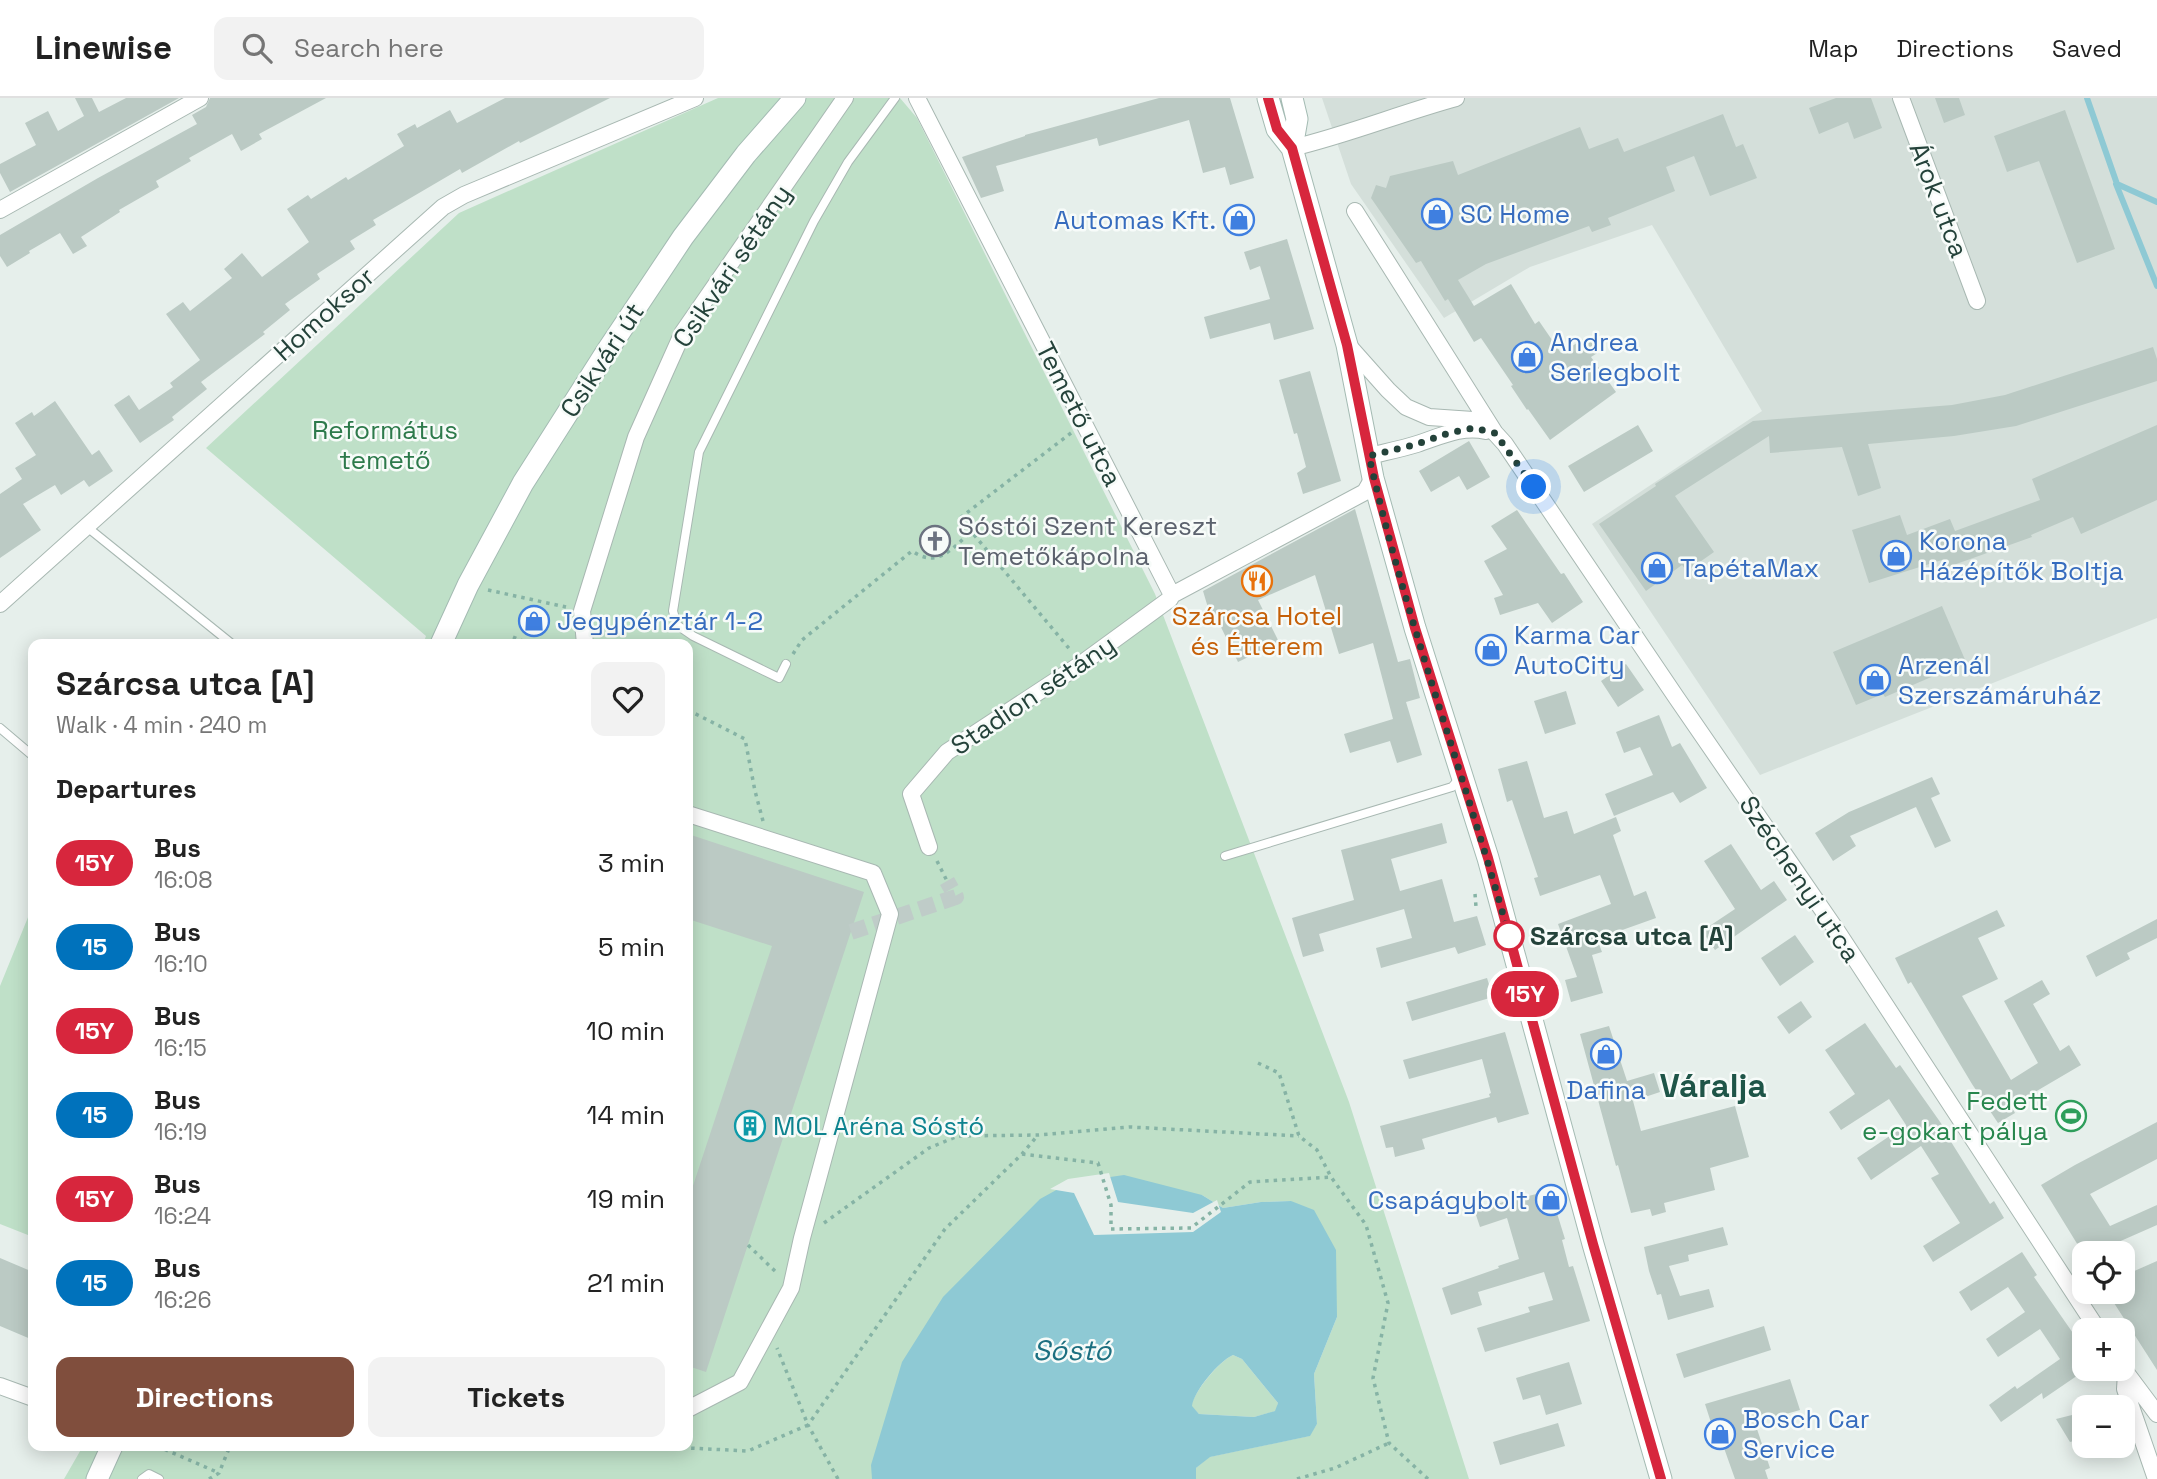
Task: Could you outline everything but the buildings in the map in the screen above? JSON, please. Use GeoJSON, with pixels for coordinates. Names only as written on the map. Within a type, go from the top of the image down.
{"type":"FeatureCollection","features":[{"type":"Feature","properties":{"kind":"main road","name":"Csikvári út"},"geometry":{"type":"LineString","coordinates":[[444,639],[468,586],[523,483],[607,351],[683,237],[746,154],[795,98]]}},
{"type":"Feature","properties":{"kind":"main road","name":"Széchenyi utca"},"geometry":{"type":"LineString","coordinates":[[1268,98],[1277,129],[1292,148],[1347,345],[1374,478],[1415,628],[1488,858],[1593,1244],[1661,1479]]}},
{"type":"Feature","properties":{"kind":"main road","name":"Széchenyi utca"},"geometry":{"type":"LineString","coordinates":[[1292,98],[1297,119],[1292,148]]}},
{"type":"Feature","properties":{"kind":"main road"},"geometry":{"type":"LineString","coordinates":[[97,1479],[110,1451]]}},
{"type":"Feature","properties":{"kind":"street"},"geometry":{"type":"LineString","coordinates":[[0,210],[200,98]]}},
{"type":"Feature","properties":{"kind":"street","name":"Homoksor"},"geometry":{"type":"LineString","coordinates":[[0,604],[443,207],[464,195],[695,98]]}},
{"type":"Feature","properties":{"kind":"street","name":"Csikvári sétány"},"geometry":{"type":"LineString","coordinates":[[585,639],[582,611],[636,437],[683,332],[845,98]]}},
{"type":"Feature","properties":{"kind":"street","name":"Temető utca"},"geometry":{"type":"LineString","coordinates":[[917,98],[1172,595]]}},
{"type":"Feature","properties":{"kind":"street"},"geometry":{"type":"LineString","coordinates":[[1292,148],[1332,131],[1354,129],[1456,98]]}},
{"type":"Feature","properties":{"kind":"street","name":"Árok utca"},"geometry":{"type":"LineString","coordinates":[[1901,98],[1977,301]]}},
{"type":"Feature","properties":{"kind":"street","name":"Széchenyi utca"},"geometry":{"type":"LineString","coordinates":[[1356,211],[1495,433],[1837,931],[2090,1318]]}},
{"type":"Feature","properties":{"kind":"street","name":"Széchenyi utca"},"geometry":{"type":"LineString","coordinates":[[1347,345],[1406,407],[1429,417],[1473,420],[1495,433]]}},
{"type":"Feature","properties":{"kind":"street"},"geometry":{"type":"LineString","coordinates":[[1369,456],[1474,428],[1495,433]]}},
{"type":"Feature","properties":{"kind":"street"},"geometry":{"type":"LineString","coordinates":[[1172,595],[1365,492],[1374,478]]}},
{"type":"Feature","properties":{"kind":"street","name":"Stadion sétány"},"geometry":{"type":"LineString","coordinates":[[929,847],[911,794],[947,752],[1082,664],[1172,595]]}},
{"type":"Feature","properties":{"kind":"street"},"geometry":{"type":"LineString","coordinates":[[693,816],[873,873],[890,914],[802,1238],[791,1288],[740,1382],[693,1406]]}},
{"type":"Feature","properties":{"kind":"street"},"geometry":{"type":"LineString","coordinates":[[2126,1381],[2156,1479]]}},
{"type":"Feature","properties":{"kind":"street"},"geometry":{"type":"LineString","coordinates":[[2133,1381],[2157,1414]]}},
{"type":"Feature","properties":{"kind":"street"},"geometry":{"type":"LineString","coordinates":[[0,1386],[28,1396]]}},
{"type":"Feature","properties":{"kind":"lane"},"geometry":{"type":"LineString","coordinates":[[786,664],[779,678],[693,636],[677,625],[673,611],[699,452],[814,221],[848,162],[895,98]]}},
{"type":"Feature","properties":{"kind":"lane"},"geometry":{"type":"LineString","coordinates":[[87,527],[226,639]]}},
{"type":"Feature","properties":{"kind":"lane"},"geometry":{"type":"LineString","coordinates":[[0,728],[28,752]]}},
{"type":"Feature","properties":{"kind":"lane"},"geometry":{"type":"LineString","coordinates":[[1225,856],[1452,787],[1462,776]]}},
{"type":"Feature","properties":{"kind":"lane"},"geometry":{"type":"LineString","coordinates":[[142,1479],[149,1474],[159,1479]]}},
{"type":"Feature","properties":{"kind":"path"},"geometry":{"type":"LineString","coordinates":[[1082,664],[960,518],[1084,424]]}},
{"type":"Feature","properties":{"kind":"path"},"geometry":{"type":"LineString","coordinates":[[786,664],[802,640],[912,551],[921,557],[932,559],[943,555],[971,532]]}},
{"type":"Feature","properties":{"kind":"path"},"geometry":{"type":"LineString","coordinates":[[468,586],[582,611]]}},
{"type":"Feature","properties":{"kind":"path"},"geometry":{"type":"LineString","coordinates":[[513,637],[518,639]]}},
{"type":"Feature","properties":{"kind":"path"},"geometry":{"type":"LineString","coordinates":[[693,713],[745,739],[768,840]]}},
{"type":"Feature","properties":{"kind":"path"},"geometry":{"type":"LineString","coordinates":[[1258,1063],[1279,1073],[1299,1136],[1317,1150],[1331,1177],[1366,1225],[1388,1303],[1373,1378],[1389,1443],[1428,1479]]}},
{"type":"Feature","properties":{"kind":"path"},"geometry":{"type":"LineString","coordinates":[[802,1238],[929,1148],[958,1136],[1038,1135],[1130,1127],[1299,1136]]}},
{"type":"Feature","properties":{"kind":"path"},"geometry":{"type":"LineString","coordinates":[[693,1448],[748,1451],[808,1425],[945,1229],[1038,1135]]}},
{"type":"Feature","properties":{"kind":"path"},"geometry":{"type":"LineString","coordinates":[[1022,1154],[1098,1163],[1111,1205],[1111,1229],[1191,1228],[1250,1182],[1331,1177]]}},
{"type":"Feature","properties":{"kind":"path"},"geometry":{"type":"LineString","coordinates":[[748,1245],[791,1288]]}},
{"type":"Feature","properties":{"kind":"path"},"geometry":{"type":"LineString","coordinates":[[770,1330],[808,1425],[838,1479]]}},
{"type":"Feature","properties":{"kind":"path"},"geometry":{"type":"LineString","coordinates":[[1297,1479],[1335,1468],[1389,1443]]}},
{"type":"Feature","properties":{"kind":"path"},"geometry":{"type":"LineString","coordinates":[[168,1451],[219,1473]]}},
{"type":"Feature","properties":{"kind":"path"},"geometry":{"type":"LineString","coordinates":[[209,1479],[219,1473],[228,1451]]}},
{"type":"Feature","properties":{"kind":"shaded area"},"geometry":{"type":"Polygon","coordinates":[[[1322,98],[2157,98],[2157,618],[1760,775],[1592,524],[1762,411],[1652,225],[1530,267],[1444,318],[1351,184],[1322,98]]]}},
{"type":"Feature","properties":{"kind":"green space","name":"Református temető"},"geometry":{"type":"Polygon","coordinates":[[[718,98],[900,98],[917,118],[1155,594],[1349,1102],[1469,1479],[1196,1479],[1196,1468],[1209,1457],[1309,1436],[1317,1424],[1314,1374],[1337,1317],[1291,1201],[1223,1208],[1202,1195],[1159,1479],[64,1479],[80,1451],[693,1451],[693,639],[425,639],[426,636],[206,448],[459,213],[718,98]]]}},
{"type":"Feature","properties":{"kind":"green space"},"geometry":{"type":"Polygon","coordinates":[[[28,917],[28,1235],[0,1224],[0,986],[28,917]]]}},
{"type":"Feature","properties":{"kind":"green space"},"geometry":{"type":"Polygon","coordinates":[[[1233,1355],[1242,1359],[1278,1403],[1276,1411],[1254,1417],[1199,1414],[1191,1406],[1208,1377],[1233,1355]]]}},
{"type":"Feature","properties":{"kind":"water","name":"Sóstó"},"geometry":{"type":"Polygon","coordinates":[[[1124,1175],[1202,1195],[1223,1208],[1291,1201],[1314,1210],[1336,1250],[1337,1317],[1314,1374],[1317,1424],[1310,1436],[1210,1457],[1196,1468],[1196,1479],[872,1479],[871,1465],[902,1362],[943,1297],[1040,1199],[1069,1183],[1124,1175]],[[1233,1355],[1227,1358],[1208,1377],[1192,1406],[1199,1414],[1254,1417],[1275,1411],[1278,1403],[1242,1359],[1233,1355]]]}},
{"type":"Feature","properties":{"kind":"pier"},"geometry":{"type":"Polygon","coordinates":[[[1109,1173],[1118,1202],[1193,1213],[1217,1200],[1221,1212],[1193,1232],[1094,1235],[1074,1193],[1050,1189],[1068,1179],[1109,1173]]]}},
{"type":"Feature","properties":{"kind":"waterway"},"geometry":{"type":"LineString","coordinates":[[2087,98],[2117,184],[2157,202]]}},
{"type":"Feature","properties":{"kind":"waterway"},"geometry":{"type":"LineString","coordinates":[[2116,184],[2157,286]]}},
{"type":"Feature","properties":{"kind":"tunnel"},"geometry":{"type":"LineString","coordinates":[[851,932],[956,897],[947,881]]}},
{"type":"Feature","properties":{"kind":"bus line","name":"15Y"},"geometry":{"type":"LineString","coordinates":[[1268,98],[1277,129],[1292,148],[1347,345],[1374,478],[1415,628],[1488,858],[1593,1244],[1661,1479]]}},
{"type":"Feature","properties":{"kind":"place","name":"SC Home"},"geometry":{"type":"Point","coordinates":[1437,214]}},
{"type":"Feature","properties":{"kind":"place","name":"Automas Kft."},"geometry":{"type":"Point","coordinates":[1239,220]}},
{"type":"Feature","properties":{"kind":"place","name":"Andrea Serlegbolt"},"geometry":{"type":"Point","coordinates":[1527,357]}},
{"type":"Feature","properties":{"kind":"place","name":"Sóstói Szent Kereszt Temetőkápolna"},"geometry":{"type":"Point","coordinates":[935,541]}},
{"type":"Feature","properties":{"kind":"place","name":"Korona Házépítők Boltja"},"geometry":{"type":"Point","coordinates":[1896,556]}},
{"type":"Feature","properties":{"kind":"place","name":"TapétaMax"},"geometry":{"type":"Point","coordinates":[1657,568]}},
{"type":"Feature","properties":{"kind":"place","name":"Szárcsa Hotel és Étterem"},"geometry":{"type":"Point","coordinates":[1257,581]}},
{"type":"Feature","properties":{"kind":"place","name":"Jegypénztár 1-2"},"geometry":{"type":"Point","coordinates":[534,621]}},
{"type":"Feature","properties":{"kind":"place","name":"Karma Car AutoCity"},"geometry":{"type":"Point","coordinates":[1491,650]}},
{"type":"Feature","properties":{"kind":"place","name":"Arzenál Szerszámáruház"},"geometry":{"type":"Point","coordinates":[1875,680]}},
{"type":"Feature","properties":{"kind":"place","name":"Szárcsa utca [A]"},"geometry":{"type":"Point","coordinates":[1509,936]}},
{"type":"Feature","properties":{"kind":"place","name":"Dafina"},"geometry":{"type":"Point","coordinates":[1606,1054]}},
{"type":"Feature","properties":{"kind":"place","name":"Fedett e-gokart pálya"},"geometry":{"type":"Point","coordinates":[2071,1116]}},
{"type":"Feature","properties":{"kind":"place","name":"MOL Aréna Sóstó"},"geometry":{"type":"Point","coordinates":[750,1126]}},
{"type":"Feature","properties":{"kind":"place","name":"Csapágybolt"},"geometry":{"type":"Point","coordinates":[1551,1200]}},
{"type":"Feature","properties":{"kind":"place","name":"Bosch Car Service"},"geometry":{"type":"Point","coordinates":[1720,1434]}},
{"type":"Feature","properties":{"kind":"district","name":"Váralja"},"geometry":{"type":"Point","coordinates":[1713,1085]}},
{"type":"Feature","properties":{"kind":"route"},"geometry":{"type":"LineString","coordinates":[[1509,936],[1488,858],[1415,628],[1369,456],[1474,428],[1495,433],[1534,487]]}}]}
